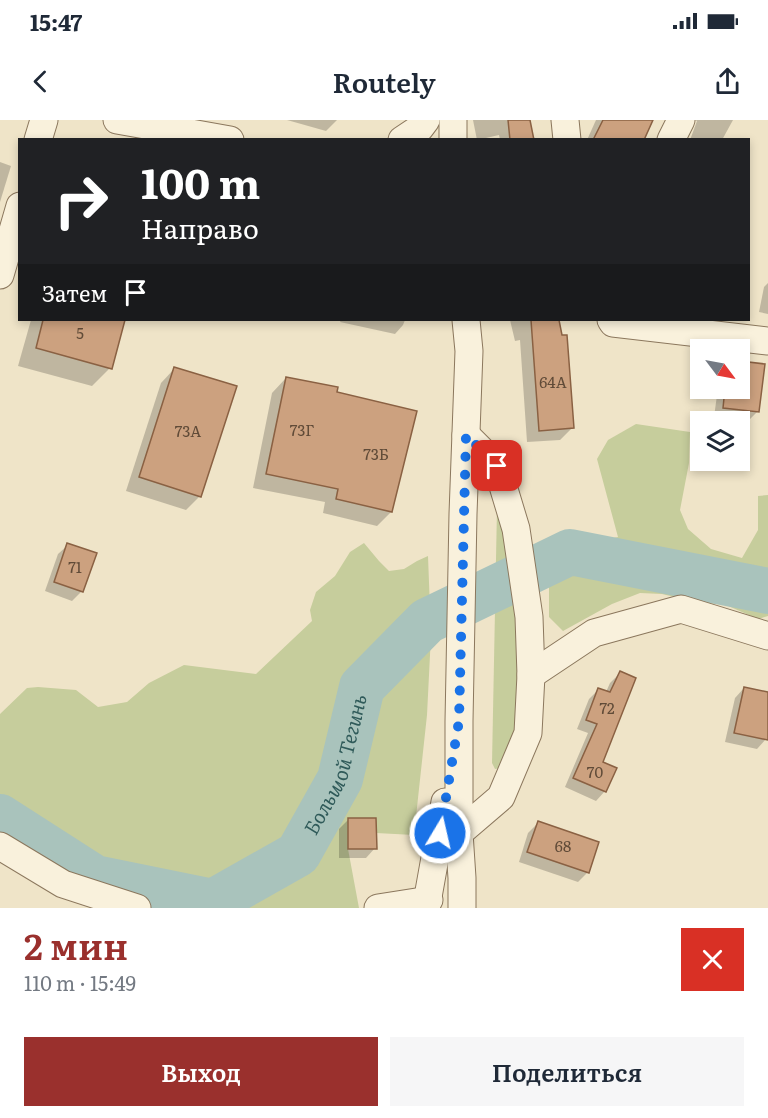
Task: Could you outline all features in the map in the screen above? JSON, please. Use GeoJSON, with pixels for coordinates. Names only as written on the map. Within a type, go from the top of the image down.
{"type":"FeatureCollection","features":[{"type":"Feature","properties":{"kind":"street"},"geometry":{"type":"LineString","coordinates":[[40,138],[44,120]]}},
{"type":"Feature","properties":{"kind":"street"},"geometry":{"type":"LineString","coordinates":[[117,120],[219,138]]}},
{"type":"Feature","properties":{"kind":"street"},"geometry":{"type":"LineString","coordinates":[[405,138],[420,128],[426,120]]}},
{"type":"Feature","properties":{"kind":"street"},"geometry":{"type":"LineString","coordinates":[[453,120],[453,138]]}},
{"type":"Feature","properties":{"kind":"street"},"geometry":{"type":"LineString","coordinates":[[565,120],[567,138]]}},
{"type":"Feature","properties":{"kind":"street"},"geometry":{"type":"LineString","coordinates":[[672,138],[681,120]]}},
{"type":"Feature","properties":{"kind":"street"},"geometry":{"type":"LineString","coordinates":[[0,275],[18,213]]}},
{"type":"Feature","properties":{"kind":"street"},"geometry":{"type":"LineString","coordinates":[[462,908],[459,721],[469,351],[466,321]]}},
{"type":"Feature","properties":{"kind":"street"},"geometry":{"type":"LineString","coordinates":[[612,322],[768,341]]}},
{"type":"Feature","properties":{"kind":"street"},"geometry":{"type":"LineString","coordinates":[[378,908],[434,905],[453,886],[459,833],[501,797],[528,733],[531,675],[529,617],[516,529],[497,466],[466,435]]}},
{"type":"Feature","properties":{"kind":"street"},"geometry":{"type":"LineString","coordinates":[[531,675],[594,633],[681,609],[768,636]]}},
{"type":"Feature","properties":{"kind":"street"},"geometry":{"type":"LineString","coordinates":[[434,905],[459,721]]}},
{"type":"Feature","properties":{"kind":"street"},"geometry":{"type":"LineString","coordinates":[[1,849],[63,884],[137,908]]}},
{"type":"Feature","properties":{"kind":"green space"},"geometry":{"type":"Polygon","coordinates":[[[636,424],[690,432],[689,463],[680,510],[688,529],[711,549],[742,558],[758,530],[758,496],[768,495],[768,616],[758,619],[726,605],[692,601],[662,594],[640,593],[612,604],[563,631],[549,617],[549,550],[618,537],[597,459],[608,440],[636,424]]]}},
{"type":"Feature","properties":{"kind":"green space"},"geometry":{"type":"Polygon","coordinates":[[[497,508],[505,523],[524,688],[520,721],[501,768],[495,769],[492,763],[497,508]]]}},
{"type":"Feature","properties":{"kind":"green space"},"geometry":{"type":"Polygon","coordinates":[[[364,543],[389,571],[404,569],[428,556],[431,635],[427,715],[414,835],[376,833],[376,818],[348,819],[348,849],[359,908],[137,908],[0,846],[0,714],[27,688],[76,690],[98,707],[127,702],[149,683],[184,665],[256,674],[312,621],[310,610],[316,592],[335,576],[350,552],[364,543]]]}},
{"type":"Feature","properties":{"kind":"building"},"geometry":{"type":"Polygon","coordinates":[[[508,120],[530,120],[534,138],[510,138],[508,120]]]}},
{"type":"Feature","properties":{"kind":"building"},"geometry":{"type":"Polygon","coordinates":[[[603,120],[653,120],[645,138],[594,138],[603,120]]]}},
{"type":"Feature","properties":{"kind":"building"},"geometry":{"type":"Polygon","coordinates":[[[43,321],[125,321],[112,369],[36,348],[43,321]]]}},
{"type":"Feature","properties":{"kind":"building"},"geometry":{"type":"Polygon","coordinates":[[[531,321],[559,321],[562,335],[567,335],[574,428],[539,431],[531,321]]]}},
{"type":"Feature","properties":{"kind":"building"},"geometry":{"type":"Polygon","coordinates":[[[750,362],[765,364],[759,412],[723,408],[724,399],[750,399],[750,362]]]}},
{"type":"Feature","properties":{"kind":"building"},"geometry":{"type":"Polygon","coordinates":[[[174,367],[237,386],[201,497],[139,477],[174,367]]]}},
{"type":"Feature","properties":{"kind":"building"},"geometry":{"type":"Polygon","coordinates":[[[286,377],[338,387],[337,392],[417,411],[392,512],[336,499],[338,489],[266,474],[286,377]]]}},
{"type":"Feature","properties":{"kind":"building"},"geometry":{"type":"Polygon","coordinates":[[[67,543],[97,553],[83,592],[54,582],[67,543]]]}},
{"type":"Feature","properties":{"kind":"building"},"geometry":{"type":"Polygon","coordinates":[[[620,671],[636,678],[603,762],[617,768],[606,792],[573,778],[597,724],[586,720],[598,688],[610,692],[620,671]]]}},
{"type":"Feature","properties":{"kind":"building"},"geometry":{"type":"Polygon","coordinates":[[[744,687],[768,692],[768,740],[734,733],[744,687]]]}},
{"type":"Feature","properties":{"kind":"building"},"geometry":{"type":"Polygon","coordinates":[[[348,818],[376,818],[377,849],[348,849],[348,818]]]}},
{"type":"Feature","properties":{"kind":"building"},"geometry":{"type":"Polygon","coordinates":[[[538,821],[599,842],[589,873],[527,852],[538,821]]]}},
{"type":"Feature","properties":{"kind":"waterway","name":"Большой Тегинь"},"geometry":{"type":"LineString","coordinates":[[0,817],[95,878],[213,902],[298,854],[340,779],[362,687],[427,621],[570,552],[768,591]]}},
{"type":"Feature","properties":{"kind":"route"},"geometry":{"type":"LineString","coordinates":[[440,833],[459,721],[466,435],[497,466]]}}]}
